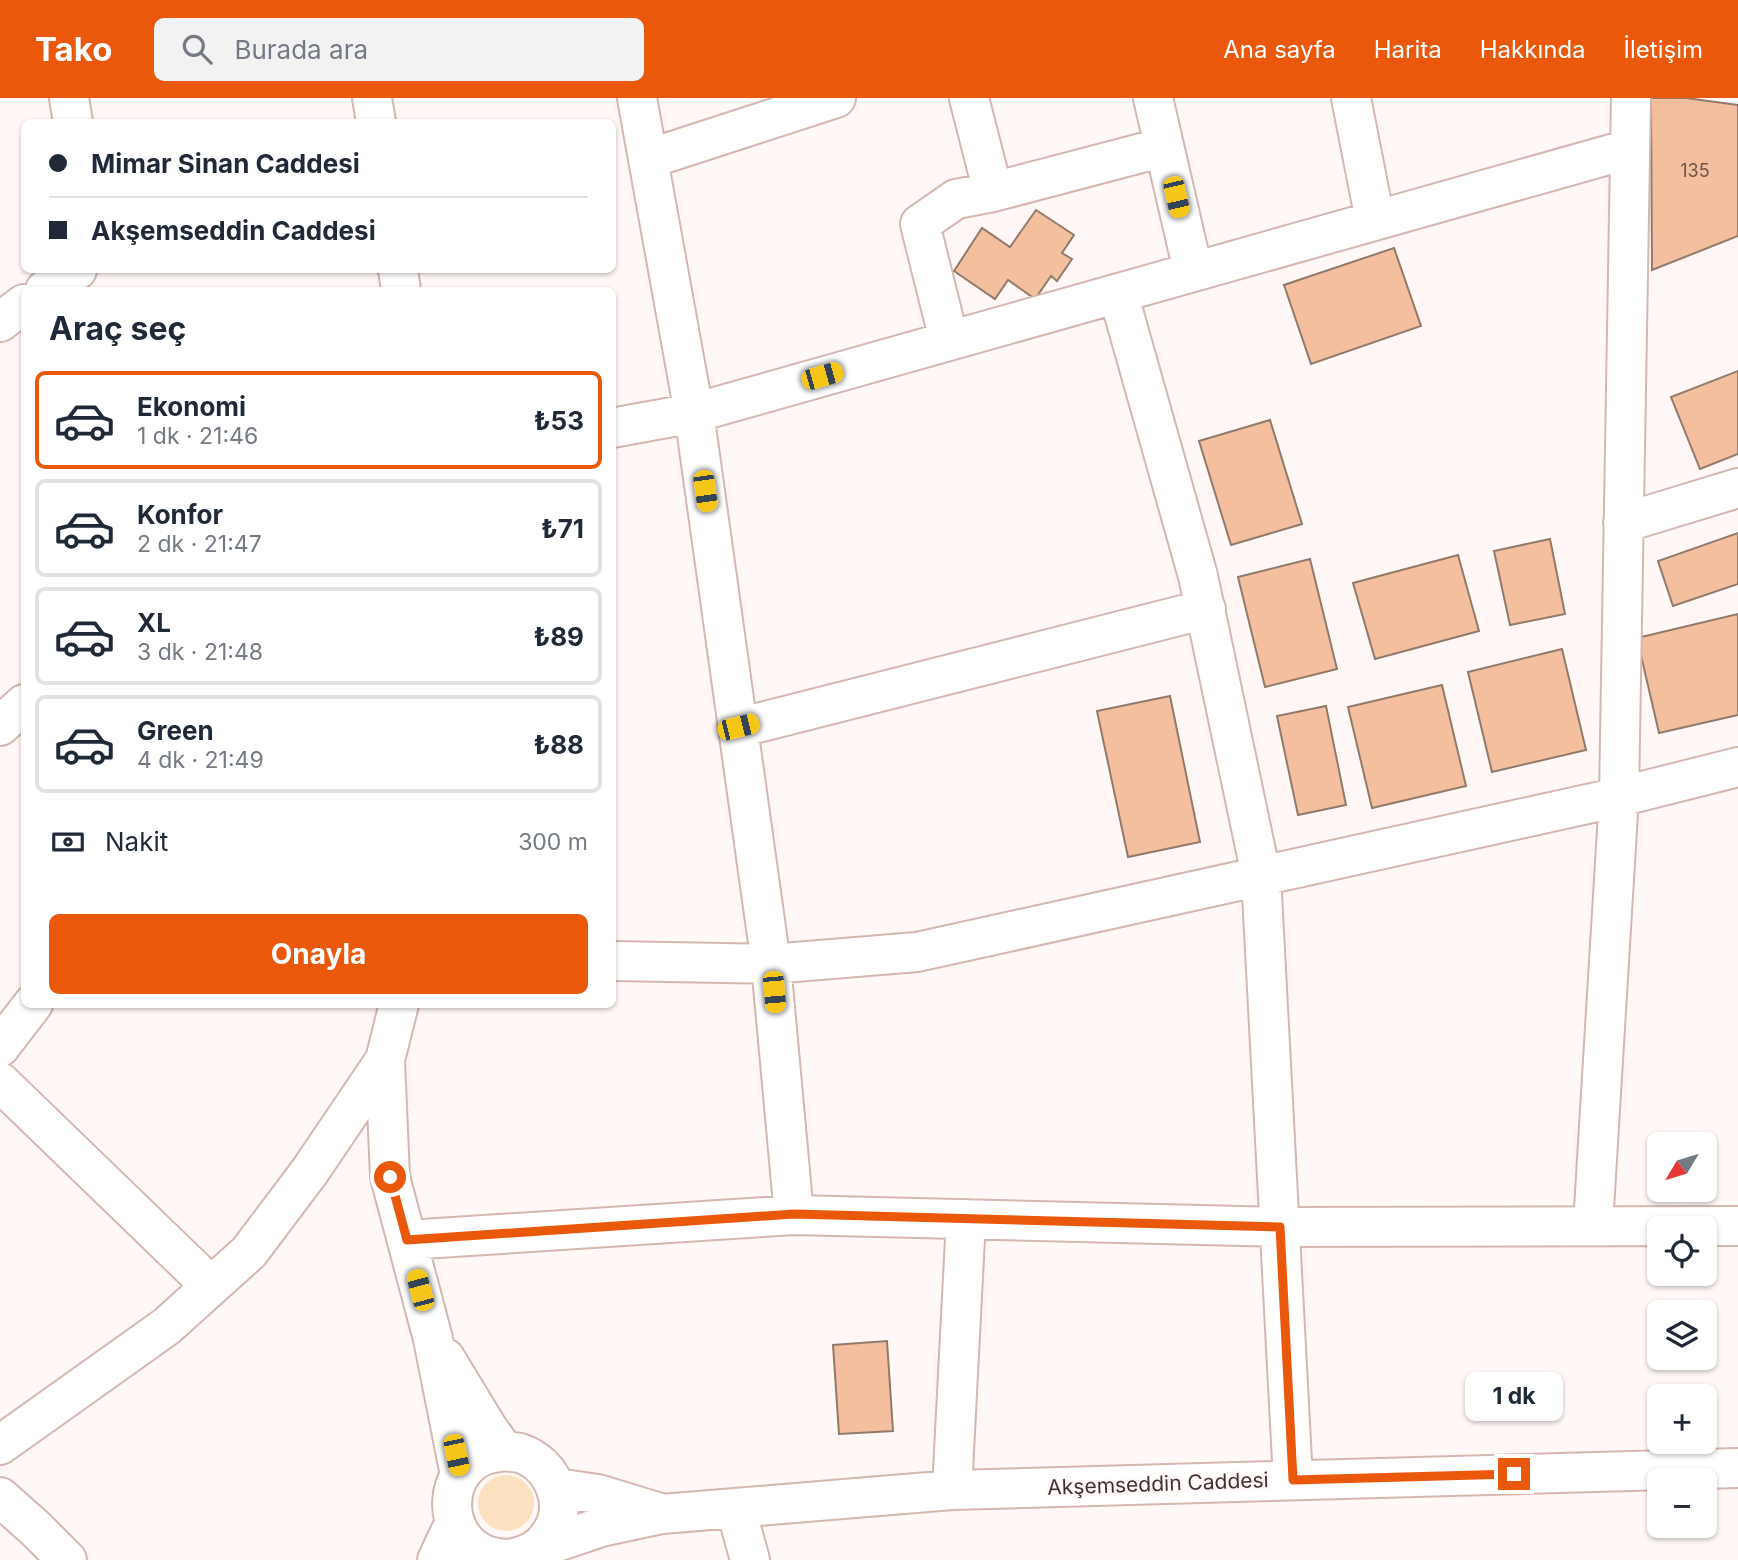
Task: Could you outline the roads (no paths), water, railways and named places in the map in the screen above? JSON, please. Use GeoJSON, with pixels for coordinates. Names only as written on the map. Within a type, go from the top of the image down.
{"type":"FeatureCollection","features":[{"type":"Feature","properties":{"kind":"street"},"geometry":{"type":"LineString","coordinates":[[69,98],[72,119]]}},
{"type":"Feature","properties":{"kind":"street"},"geometry":{"type":"LineString","coordinates":[[372,98],[376,119]]}},
{"type":"Feature","properties":{"kind":"street"},"geometry":{"type":"LineString","coordinates":[[637,98],[694,413],[771,964],[794,1214]]}},
{"type":"Feature","properties":{"kind":"street"},"geometry":{"type":"LineString","coordinates":[[648,159],[836,98]]}},
{"type":"Feature","properties":{"kind":"street"},"geometry":{"type":"LineString","coordinates":[[969,98],[993,192]]}},
{"type":"Feature","properties":{"kind":"street"},"geometry":{"type":"LineString","coordinates":[[1153,98],[1193,271]]}},
{"type":"Feature","properties":{"kind":"street"},"geometry":{"type":"LineString","coordinates":[[1351,98],[1375,220]]}},
{"type":"Feature","properties":{"kind":"street"},"geometry":{"type":"LineString","coordinates":[[1592,1225],[1619,797],[1631,98]]}},
{"type":"Feature","properties":{"kind":"street"},"geometry":{"type":"LineString","coordinates":[[950,340],[920,224],[956,199],[993,192],[1164,147]]}},
{"type":"Feature","properties":{"kind":"street"},"geometry":{"type":"LineString","coordinates":[[616,427],[694,413],[1629,149]]}},
{"type":"Feature","properties":{"kind":"street"},"geometry":{"type":"LineString","coordinates":[[50,287],[72,273]]}},
{"type":"Feature","properties":{"kind":"street"},"geometry":{"type":"LineString","coordinates":[[1118,293],[1198,576],[1261,875],[1293,1480]]}},
{"type":"Feature","properties":{"kind":"street"},"geometry":{"type":"LineString","coordinates":[[0,322],[21,306]]}},
{"type":"Feature","properties":{"kind":"street"},"geometry":{"type":"LineString","coordinates":[[1623,523],[1738,488]]}},
{"type":"Feature","properties":{"kind":"street"},"geometry":{"type":"LineString","coordinates":[[738,727],[1206,609]]}},
{"type":"Feature","properties":{"kind":"street"},"geometry":{"type":"LineString","coordinates":[[0,726],[21,707]]}},
{"type":"Feature","properties":{"kind":"street"},"geometry":{"type":"LineString","coordinates":[[616,961],[771,964],[917,952],[1619,797],[1738,767]]}},
{"type":"Feature","properties":{"kind":"street"},"geometry":{"type":"LineString","coordinates":[[0,1047],[30,1008]]}},
{"type":"Feature","properties":{"kind":"street"},"geometry":{"type":"LineString","coordinates":[[398,1008],[385,1060],[390,1177],[433,1339],[460,1475]]}},
{"type":"Feature","properties":{"kind":"street"},"geometry":{"type":"LineString","coordinates":[[0,1445],[167,1326],[249,1252],[310,1171],[385,1060]]}},
{"type":"Feature","properties":{"kind":"street"},"geometry":{"type":"LineString","coordinates":[[0,1082],[211,1286]]}},
{"type":"Feature","properties":{"kind":"street"},"geometry":{"type":"LineString","coordinates":[[407,1240],[794,1214],[1280,1227],[1738,1226]]}},
{"type":"Feature","properties":{"kind":"street"},"geometry":{"type":"LineString","coordinates":[[952,1490],[966,1219]]}},
{"type":"Feature","properties":{"kind":"street"},"geometry":{"type":"LineString","coordinates":[[433,1339],[504,1451]]}},
{"type":"Feature","properties":{"kind":"street"},"geometry":{"type":"LineString","coordinates":[[518,1556],[550,1535],[557,1521],[559,1504],[556,1488],[548,1473],[536,1461],[521,1454],[504,1451],[487,1454],[472,1462],[460,1475],[453,1490],[451,1507],[454,1524],[463,1539],[475,1550],[491,1558],[518,1556],[601,1527],[663,1514]]}},
{"type":"Feature","properties":{"kind":"street","name":"Akşemseddin Caddesi"},"geometry":{"type":"LineString","coordinates":[[663,1514],[952,1490],[1738,1468]]}},
{"type":"Feature","properties":{"kind":"street"},"geometry":{"type":"LineString","coordinates":[[556,1488],[598,1494],[663,1514]]}},
{"type":"Feature","properties":{"kind":"street"},"geometry":{"type":"LineString","coordinates":[[0,1497],[67,1560]]}},
{"type":"Feature","properties":{"kind":"street"},"geometry":{"type":"LineString","coordinates":[[736,1509],[750,1560]]}},
{"type":"Feature","properties":{"kind":"street"},"geometry":{"type":"LineString","coordinates":[[437,1560],[454,1524]]}}]}
